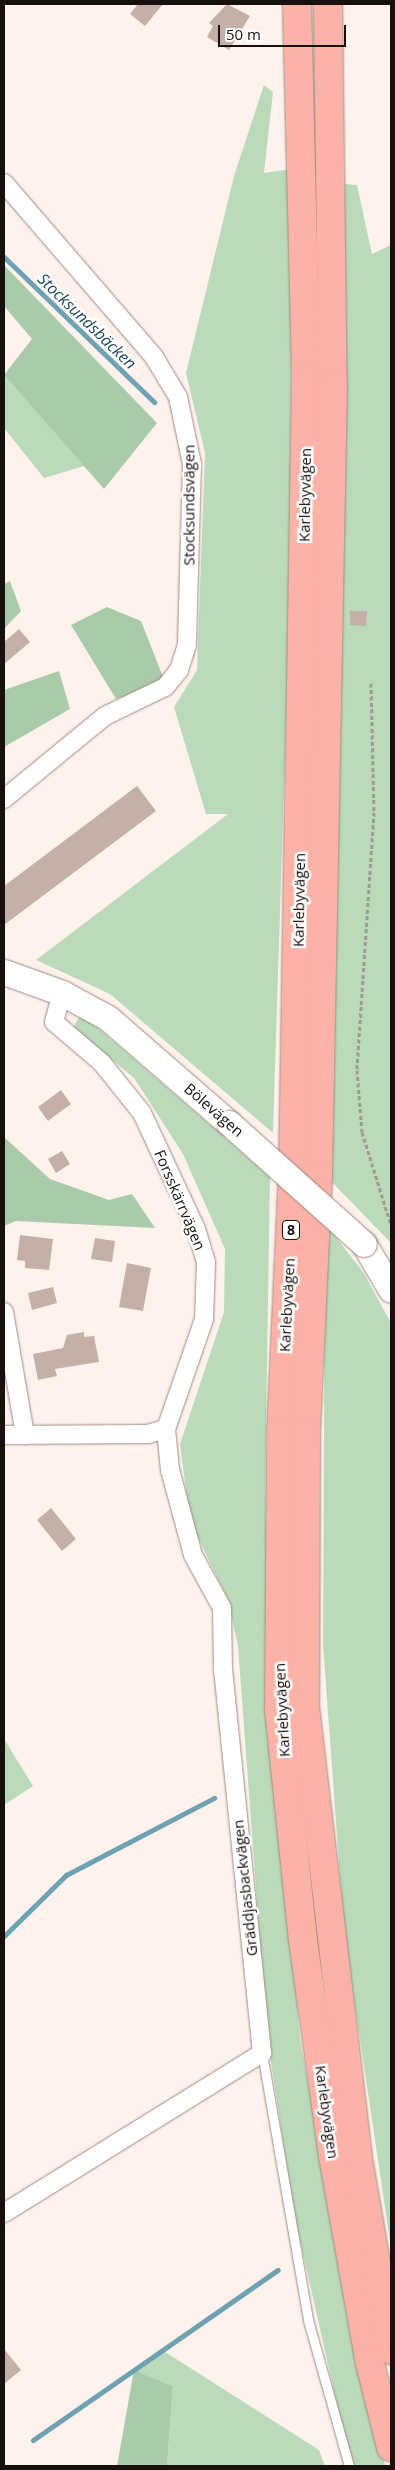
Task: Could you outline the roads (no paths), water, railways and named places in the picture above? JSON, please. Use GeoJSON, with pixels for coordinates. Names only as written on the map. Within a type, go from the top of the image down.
{"type":"FeatureCollection","features":[{"type":"Feature","properties":{"kind":"highway","name":"Karlebyvägen"},"geometry":{"type":"LineString","coordinates":[[297,4],[306,381],[294,1171],[281,1432],[279,1709],[303,1940],[333,2156],[369,2359],[391,2447]]}},
{"type":"Feature","properties":{"kind":"highway","name":"Karlebyvägen"},"geometry":{"type":"LineString","coordinates":[[328,4],[332,405],[319,1157],[306,1432],[305,1707],[356,2154],[391,2350]]}},
{"type":"Feature","properties":{"kind":"main road","name":"Bölevägen"},"geometry":{"type":"LineString","coordinates":[[4,972],[62,993],[108,1018],[364,1244],[391,1290]]}},
{"type":"Feature","properties":{"kind":"street","name":"Stocksundsvägen"},"geometry":{"type":"LineString","coordinates":[[4,183],[154,357],[178,397],[192,464],[187,645],[179,670],[165,687],[105,716],[4,799]]}},
{"type":"Feature","properties":{"kind":"street","name":"Forsskärrvägen"},"geometry":{"type":"LineString","coordinates":[[62,993],[54,1022],[102,1063],[142,1112],[196,1229],[206,1262],[204,1319],[166,1429]]}},
{"type":"Feature","properties":{"kind":"street"},"geometry":{"type":"LineString","coordinates":[[4,1312],[25,1435]]}},
{"type":"Feature","properties":{"kind":"street"},"geometry":{"type":"LineString","coordinates":[[4,1435],[148,1434],[166,1429]]}},
{"type":"Feature","properties":{"kind":"street","name":"Gräddjasbackvägen"},"geometry":{"type":"LineString","coordinates":[[166,1429],[170,1470],[192,1555],[222,1608],[223,1672],[262,2053]]}},
{"type":"Feature","properties":{"kind":"street"},"geometry":{"type":"LineString","coordinates":[[4,2213],[262,2053]]}},
{"type":"Feature","properties":{"kind":"lane"},"geometry":{"type":"LineString","coordinates":[[262,2053],[308,2320],[350,2466]]}},
{"type":"Feature","properties":{"kind":"waterway","name":"Stocksundsbäcken"},"geometry":{"type":"LineString","coordinates":[[4,257],[154,402]]}},
{"type":"Feature","properties":{"kind":"waterway"},"geometry":{"type":"LineString","coordinates":[[4,1936],[66,1875],[214,1798]]}},
{"type":"Feature","properties":{"kind":"waterway"},"geometry":{"type":"LineString","coordinates":[[33,2440],[278,2270]]}}]}
